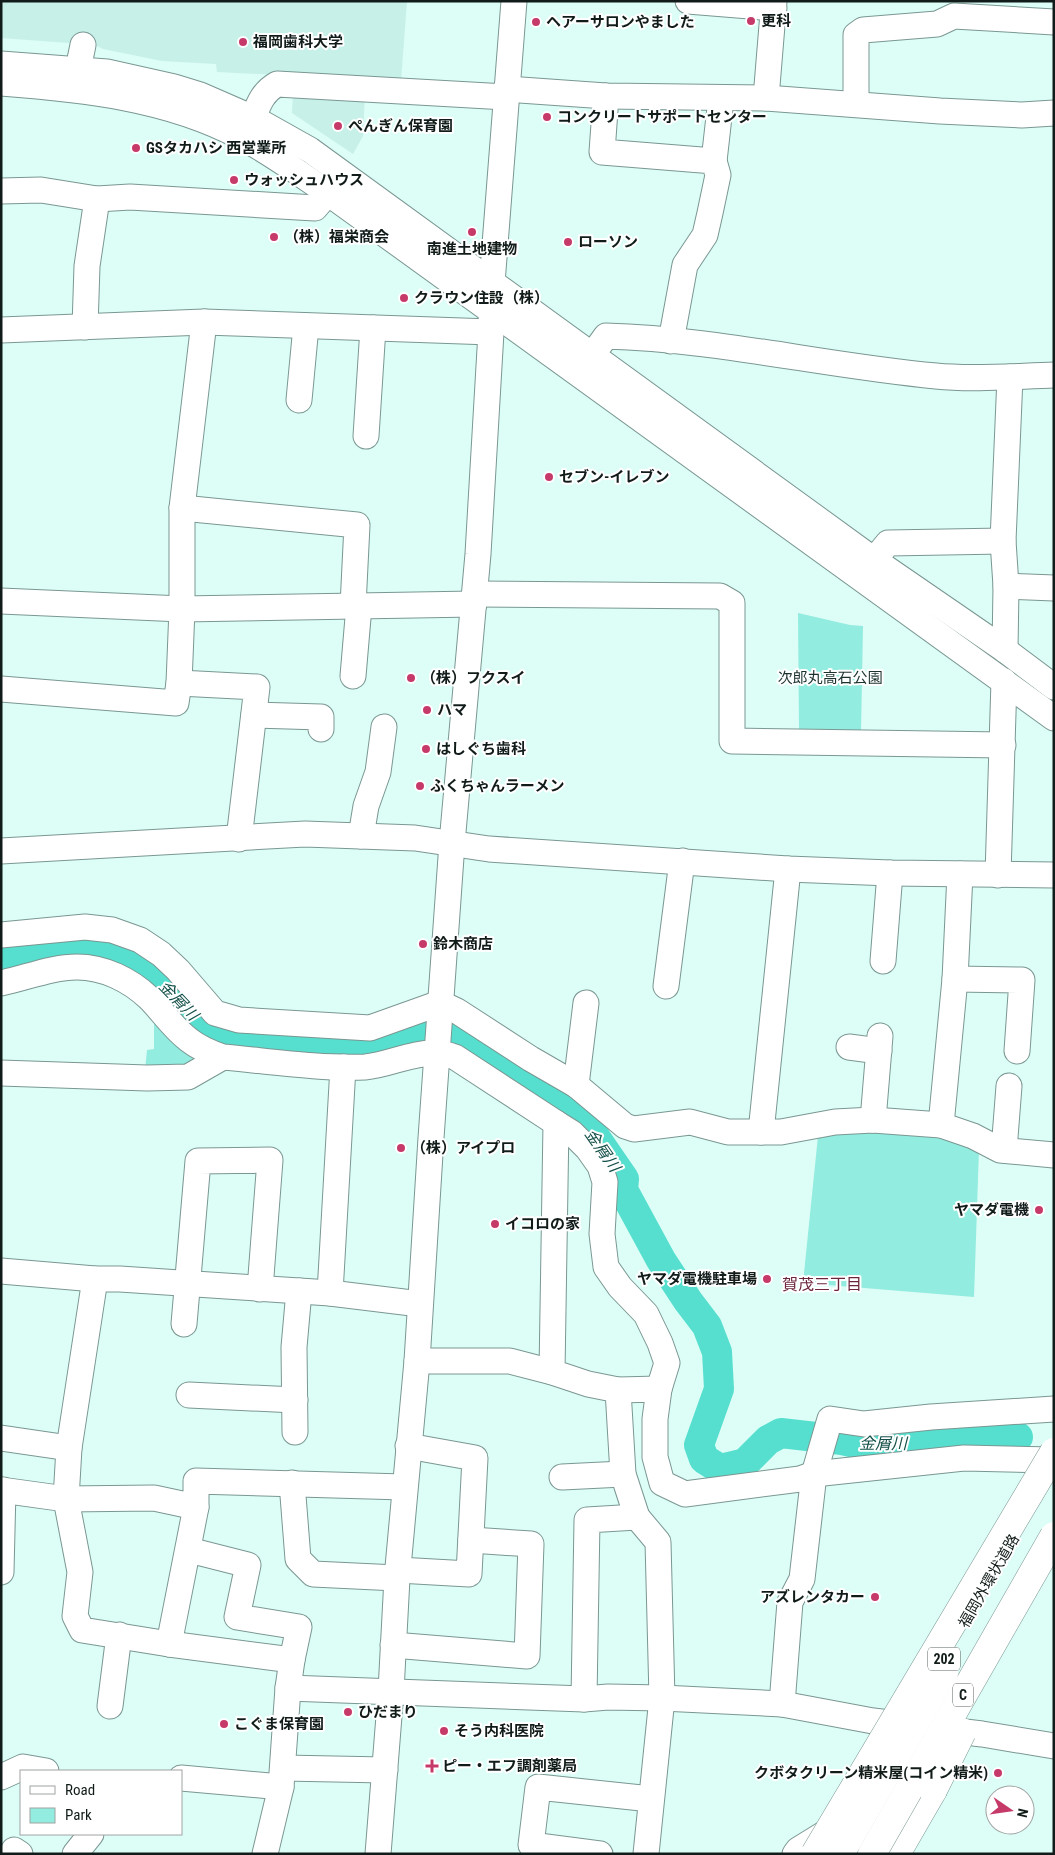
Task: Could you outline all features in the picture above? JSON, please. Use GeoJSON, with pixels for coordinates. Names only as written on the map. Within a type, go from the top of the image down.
{"type":"FeatureCollection","features":[{"type":"Feature","properties":{"kind":"highway"},"geometry":{"type":"LineString","coordinates":[[815,1854],[1054,1452]]}},
{"type":"Feature","properties":{"kind":"highway","name":"福岡外環状道路"},"geometry":{"type":"LineString","coordinates":[[838,1854],[907,1725],[1054,1466]]}},
{"type":"Feature","properties":{"kind":"highway","name":"C"},"geometry":{"type":"LineString","coordinates":[[838,1854],[1054,1480]]}},
{"type":"Feature","properties":{"kind":"highway","name":"C"},"geometry":{"type":"LineString","coordinates":[[872,1854],[1054,1536]]}},
{"type":"Feature","properties":{"kind":"highway","name":"202"},"geometry":{"type":"LineString","coordinates":[[879,1854],[1054,1544]]}},
{"type":"Feature","properties":{"kind":"highway"},"geometry":{"type":"LineString","coordinates":[[896,1854],[933,1790],[1054,1552]]}},
{"type":"Feature","properties":{"kind":"street"},"geometry":{"type":"LineString","coordinates":[[378,1854],[391,1691],[397,1574],[417,1361],[452,843],[474,599],[492,283],[514,1]]}},
{"type":"Feature","properties":{"kind":"street"},"geometry":{"type":"LineString","coordinates":[[688,1],[774,4],[766,98]]}},
{"type":"Feature","properties":{"kind":"street"},"geometry":{"type":"LineString","coordinates":[[856,104],[856,35],[863,30],[937,24],[954,16],[1054,22]]}},
{"type":"Feature","properties":{"kind":"street"},"geometry":{"type":"LineString","coordinates":[[1,64],[78,67],[174,87],[200,95],[253,118],[310,150],[874,560],[1005,650],[1054,687]]}},
{"type":"Feature","properties":{"kind":"street"},"geometry":{"type":"LineString","coordinates":[[1,83],[78,67],[158,106],[192,116],[241,137],[328,193],[491,322],[1054,718]]}},
{"type":"Feature","properties":{"kind":"street"},"geometry":{"type":"LineString","coordinates":[[253,118],[260,101],[268,89],[277,84],[606,96],[721,99],[766,98],[940,111],[1022,115],[1054,113]]}},
{"type":"Feature","properties":{"kind":"street"},"geometry":{"type":"LineString","coordinates":[[606,96],[602,152],[714,160]]}},
{"type":"Feature","properties":{"kind":"street"},"geometry":{"type":"LineString","coordinates":[[671,341],[685,265],[705,235],[718,175],[714,160],[721,99]]}},
{"type":"Feature","properties":{"kind":"street"},"geometry":{"type":"LineString","coordinates":[[1,191],[41,190],[97,199],[130,196],[315,208],[328,193]]}},
{"type":"Feature","properties":{"kind":"street"},"geometry":{"type":"LineString","coordinates":[[85,327],[87,266],[97,199]]}},
{"type":"Feature","properties":{"kind":"street"},"geometry":{"type":"LineString","coordinates":[[1,330],[204,322],[373,328],[491,322]]}},
{"type":"Feature","properties":{"kind":"street"},"geometry":{"type":"LineString","coordinates":[[1,689],[176,703],[179,683],[182,609],[182,508],[204,322]]}},
{"type":"Feature","properties":{"kind":"street"},"geometry":{"type":"LineString","coordinates":[[299,400],[306,326]]}},
{"type":"Feature","properties":{"kind":"street"},"geometry":{"type":"LineString","coordinates":[[366,436],[373,328]]}},
{"type":"Feature","properties":{"kind":"street"},"geometry":{"type":"LineString","coordinates":[[593,354],[606,336],[671,341],[938,376],[1054,376]]}},
{"type":"Feature","properties":{"kind":"street"},"geometry":{"type":"LineString","coordinates":[[1005,650],[1006,586],[1003,541],[1010,377]]}},
{"type":"Feature","properties":{"kind":"street"},"geometry":{"type":"LineString","coordinates":[[182,508],[357,525],[353,676]]}},
{"type":"Feature","properties":{"kind":"street"},"geometry":{"type":"LineString","coordinates":[[874,560],[888,543],[1003,541]]}},
{"type":"Feature","properties":{"kind":"street"},"geometry":{"type":"LineString","coordinates":[[1006,586],[1054,588]]}},
{"type":"Feature","properties":{"kind":"street"},"geometry":{"type":"LineString","coordinates":[[1,601],[182,609],[356,606],[474,599],[720,596],[732,603],[732,741],[1003,745]]}},
{"type":"Feature","properties":{"kind":"street"},"geometry":{"type":"LineString","coordinates":[[998,875],[1004,681]]}},
{"type":"Feature","properties":{"kind":"street"},"geometry":{"type":"LineString","coordinates":[[179,683],[257,687],[239,839]]}},
{"type":"Feature","properties":{"kind":"street"},"geometry":{"type":"LineString","coordinates":[[254,715],[321,717],[321,729]]}},
{"type":"Feature","properties":{"kind":"street"},"geometry":{"type":"LineString","coordinates":[[361,836],[366,806],[378,772],[384,727]]}},
{"type":"Feature","properties":{"kind":"street"},"geometry":{"type":"LineString","coordinates":[[1,851],[305,834],[416,838],[489,849],[788,869],[890,873],[1054,875]]}},
{"type":"Feature","properties":{"kind":"street"},"geometry":{"type":"LineString","coordinates":[[666,986],[682,861]]}},
{"type":"Feature","properties":{"kind":"street"},"geometry":{"type":"LineString","coordinates":[[761,1132],[788,869]]}},
{"type":"Feature","properties":{"kind":"street"},"geometry":{"type":"LineString","coordinates":[[882,961],[890,873]]}},
{"type":"Feature","properties":{"kind":"street"},"geometry":{"type":"LineString","coordinates":[[941,1125],[955,979],[960,874]]}},
{"type":"Feature","properties":{"kind":"street"},"geometry":{"type":"LineString","coordinates":[[1,934],[85,927],[112,930],[140,940],[161,954],[178,970],[215,1013],[239,1020],[370,1028],[440,1004],[457,1010],[531,1059],[576,1085],[625,1126],[634,1129],[690,1122],[728,1132],[781,1132],[835,1122],[873,1120],[941,1125],[973,1136],[1000,1150],[1054,1155]]}},
{"type":"Feature","properties":{"kind":"street"},"geometry":{"type":"LineString","coordinates":[[1,983],[47,971],[76,967],[109,973],[129,982],[150,999],[168,1021],[189,1040],[205,1050],[223,1057],[343,1067],[366,1067],[392,1063],[419,1054],[438,1052],[455,1057],[572,1133],[588,1149],[600,1166],[605,1182],[602,1234],[606,1267],[620,1288],[646,1314],[667,1363],[659,1389],[655,1419],[655,1457],[662,1483],[685,1494],[800,1479],[816,1465],[964,1458],[1054,1460]]}},
{"type":"Feature","properties":{"kind":"street"},"geometry":{"type":"LineString","coordinates":[[955,979],[1022,980],[1017,1051]]}},
{"type":"Feature","properties":{"kind":"street"},"geometry":{"type":"LineString","coordinates":[[576,1085],[586,1003]]}},
{"type":"Feature","properties":{"kind":"street"},"geometry":{"type":"LineString","coordinates":[[849,1047],[880,1044],[873,1120]]}},
{"type":"Feature","properties":{"kind":"street"},"geometry":{"type":"LineString","coordinates":[[1,1073],[147,1078],[188,1077],[223,1057]]}},
{"type":"Feature","properties":{"kind":"street"},"geometry":{"type":"LineString","coordinates":[[330,1293],[343,1067]]}},
{"type":"Feature","properties":{"kind":"street"},"geometry":{"type":"LineString","coordinates":[[1004,1150],[1010,1086]]}},
{"type":"Feature","properties":{"kind":"street"},"geometry":{"type":"LineString","coordinates":[[552,1372],[556,1123]]}},
{"type":"Feature","properties":{"kind":"street"},"geometry":{"type":"LineString","coordinates":[[184,1324],[186,1283],[198,1161],[270,1160],[260,1289]]}},
{"type":"Feature","properties":{"kind":"street"},"geometry":{"type":"LineString","coordinates":[[1,1271],[95,1280],[120,1279],[330,1293],[420,1304]]}},
{"type":"Feature","properties":{"kind":"street"},"geometry":{"type":"LineString","coordinates":[[95,1280],[69,1448],[66,1499],[80,1572],[75,1616],[82,1630],[169,1644],[292,1660]]}},
{"type":"Feature","properties":{"kind":"street"},"geometry":{"type":"LineString","coordinates":[[295,1432],[294,1348],[299,1291]]}},
{"type":"Feature","properties":{"kind":"street"},"geometry":{"type":"LineString","coordinates":[[417,1361],[510,1361],[588,1384],[618,1390],[659,1389]]}},
{"type":"Feature","properties":{"kind":"street"},"geometry":{"type":"LineString","coordinates":[[618,1390],[623,1474],[637,1517],[658,1542],[662,1698],[646,1854]]}},
{"type":"Feature","properties":{"kind":"street"},"geometry":{"type":"LineString","coordinates":[[189,1395],[295,1400]]}},
{"type":"Feature","properties":{"kind":"street"},"geometry":{"type":"LineString","coordinates":[[782,1704],[790,1602],[802,1579],[816,1465],[830,1419],[864,1424],[931,1417],[1054,1409]]}},
{"type":"Feature","properties":{"kind":"street"},"geometry":{"type":"LineString","coordinates":[[1,1438],[69,1448]]}},
{"type":"Feature","properties":{"kind":"street"},"geometry":{"type":"LineString","coordinates":[[292,1483],[298,1559],[313,1574],[469,1574],[475,1458],[408,1446]]}},
{"type":"Feature","properties":{"kind":"street"},"geometry":{"type":"LineString","coordinates":[[562,1477],[623,1474]]}},
{"type":"Feature","properties":{"kind":"street"},"geometry":{"type":"LineString","coordinates":[[169,1644],[189,1550],[196,1507],[196,1481],[404,1487]]}},
{"type":"Feature","properties":{"kind":"street"},"geometry":{"type":"LineString","coordinates":[[1,1572],[2,1490],[66,1499],[154,1498],[196,1507]]}},
{"type":"Feature","properties":{"kind":"street"},"geometry":{"type":"LineString","coordinates":[[584,1699],[587,1520],[637,1517]]}},
{"type":"Feature","properties":{"kind":"street"},"geometry":{"type":"LineString","coordinates":[[393,1645],[527,1656],[531,1544],[471,1540]]}},
{"type":"Feature","properties":{"kind":"street"},"geometry":{"type":"LineString","coordinates":[[189,1550],[248,1565],[237,1617],[299,1627],[288,1688],[282,1778],[265,1854]]}},
{"type":"Feature","properties":{"kind":"street"},"geometry":{"type":"LineString","coordinates":[[110,1706],[119,1635]]}},
{"type":"Feature","properties":{"kind":"street"},"geometry":{"type":"LineString","coordinates":[[288,1688],[584,1699],[608,1697],[662,1698],[782,1704],[873,1721],[1054,1746]]}},
{"type":"Feature","properties":{"kind":"street"},"geometry":{"type":"LineString","coordinates":[[1,1777],[23,1768],[38,1770]]}},
{"type":"Feature","properties":{"kind":"street"},"geometry":{"type":"LineString","coordinates":[[182,1778],[282,1778],[385,1770]]}},
{"type":"Feature","properties":{"kind":"street"},"geometry":{"type":"LineString","coordinates":[[600,1854],[531,1849],[538,1787],[651,1799]]}},
{"type":"Feature","properties":{"kind":"street"},"geometry":{"type":"LineString","coordinates":[[795,1854],[798,1850],[862,1812]]}},
{"type":"Feature","properties":{"kind":"street"},"geometry":{"type":"LineString","coordinates":[[75,1854],[90,1835]]}},
{"type":"Feature","properties":{"kind":"street"},"geometry":{"type":"LineString","coordinates":[[13,1854],[14,1850],[20,1854]]}},
{"type":"Feature","properties":{"kind":"shaded area","name":"福岡歯科大学"},"geometry":{"type":"Polygon","coordinates":[[[1,1],[407,1],[401,81],[217,72],[216,64],[162,61],[103,49],[93,44],[73,41],[69,43],[1,38],[1,1]]]}},
{"type":"Feature","properties":{"kind":"shaded area","name":"ぺんぎん保育園"},"geometry":{"type":"Polygon","coordinates":[[[293,92],[365,93],[363,136],[353,154],[292,113],[293,92]]]}},
{"type":"Feature","properties":{"kind":"green space","name":"次郎丸高石公園"},"geometry":{"type":"Polygon","coordinates":[[[798,613],[850,625],[863,626],[861,731],[799,730],[798,613]]]}},
{"type":"Feature","properties":{"kind":"green space"},"geometry":{"type":"Polygon","coordinates":[[[154,1012],[204,1055],[191,1069],[145,1070],[147,1050],[154,1049],[154,1012]]]}},
{"type":"Feature","properties":{"kind":"green space"},"geometry":{"type":"Polygon","coordinates":[[[847,1130],[944,1134],[979,1149],[974,1297],[803,1283],[818,1136],[847,1130]]]}},
{"type":"Feature","properties":{"kind":"waterway","name":"金屑川"},"geometry":{"type":"LineString","coordinates":[[1,959],[62,952],[84,947],[118,955],[164,981],[204,1026],[242,1038],[270,1041],[299,1040],[357,1046],[415,1035],[454,1036],[499,1060],[580,1118],[591,1131],[624,1179],[623,1190],[661,1260],[707,1326],[717,1352],[719,1389],[699,1445],[704,1459],[720,1469],[745,1463],[768,1440],[781,1433],[842,1440],[869,1446],[974,1437],[1018,1437]]}},
{"type":"Feature","properties":{"kind":"place","name":"更科"},"geometry":{"type":"Point","coordinates":[751,21]}},
{"type":"Feature","properties":{"kind":"place","name":"ヘアーサロンやました"},"geometry":{"type":"Point","coordinates":[536,22]}},
{"type":"Feature","properties":{"kind":"place","name":"福岡歯科大学"},"geometry":{"type":"Point","coordinates":[243,42]}},
{"type":"Feature","properties":{"kind":"place","name":"コンクリートサポートセンター"},"geometry":{"type":"Point","coordinates":[547,117]}},
{"type":"Feature","properties":{"kind":"place","name":"ぺんぎん保育園"},"geometry":{"type":"Point","coordinates":[338,126]}},
{"type":"Feature","properties":{"kind":"place","name":"GSタカハシ 西営業所"},"geometry":{"type":"Point","coordinates":[136,148]}},
{"type":"Feature","properties":{"kind":"place","name":"ウォッシュハウス"},"geometry":{"type":"Point","coordinates":[234,180]}},
{"type":"Feature","properties":{"kind":"place","name":"南進土地建物"},"geometry":{"type":"Point","coordinates":[472,232]}},
{"type":"Feature","properties":{"kind":"place","name":"（株）福栄商会"},"geometry":{"type":"Point","coordinates":[274,237]}},
{"type":"Feature","properties":{"kind":"place","name":"ローソン"},"geometry":{"type":"Point","coordinates":[568,242]}},
{"type":"Feature","properties":{"kind":"place","name":"クラウン住設（株）"},"geometry":{"type":"Point","coordinates":[404,298]}},
{"type":"Feature","properties":{"kind":"place","name":"セブン-イレブン"},"geometry":{"type":"Point","coordinates":[549,477]}},
{"type":"Feature","properties":{"kind":"place","name":"（株）フクスイ"},"geometry":{"type":"Point","coordinates":[411,678]}},
{"type":"Feature","properties":{"kind":"place","name":"ハマ"},"geometry":{"type":"Point","coordinates":[427,710]}},
{"type":"Feature","properties":{"kind":"place","name":"はしぐち歯科"},"geometry":{"type":"Point","coordinates":[426,749]}},
{"type":"Feature","properties":{"kind":"place","name":"ふくちゃんラーメン"},"geometry":{"type":"Point","coordinates":[420,786]}},
{"type":"Feature","properties":{"kind":"place","name":"鈴木商店"},"geometry":{"type":"Point","coordinates":[423,944]}},
{"type":"Feature","properties":{"kind":"place","name":"（株）アイプロ"},"geometry":{"type":"Point","coordinates":[401,1148]}},
{"type":"Feature","properties":{"kind":"place","name":"ヤマダ電機"},"geometry":{"type":"Point","coordinates":[1039,1210]}},
{"type":"Feature","properties":{"kind":"place","name":"イコロの家"},"geometry":{"type":"Point","coordinates":[495,1224]}},
{"type":"Feature","properties":{"kind":"place","name":"ヤマダ電機駐車場"},"geometry":{"type":"Point","coordinates":[767,1279]}},
{"type":"Feature","properties":{"kind":"place","name":"アズレンタカー"},"geometry":{"type":"Point","coordinates":[875,1597]}},
{"type":"Feature","properties":{"kind":"place","name":"ひだまり"},"geometry":{"type":"Point","coordinates":[348,1712]}},
{"type":"Feature","properties":{"kind":"place","name":"こぐま保育園"},"geometry":{"type":"Point","coordinates":[224,1724]}},
{"type":"Feature","properties":{"kind":"place","name":"そう内科医院"},"geometry":{"type":"Point","coordinates":[444,1731]}},
{"type":"Feature","properties":{"kind":"place","name":"ピー・エフ調剤薬局"},"geometry":{"type":"Point","coordinates":[432,1766]}},
{"type":"Feature","properties":{"kind":"place","name":"クボタクリーン精米屋(コイン精米)"},"geometry":{"type":"Point","coordinates":[998,1773]}},
{"type":"Feature","properties":{"kind":"district","name":"賀茂三丁目"},"geometry":{"type":"Point","coordinates":[822,1284]}}]}
